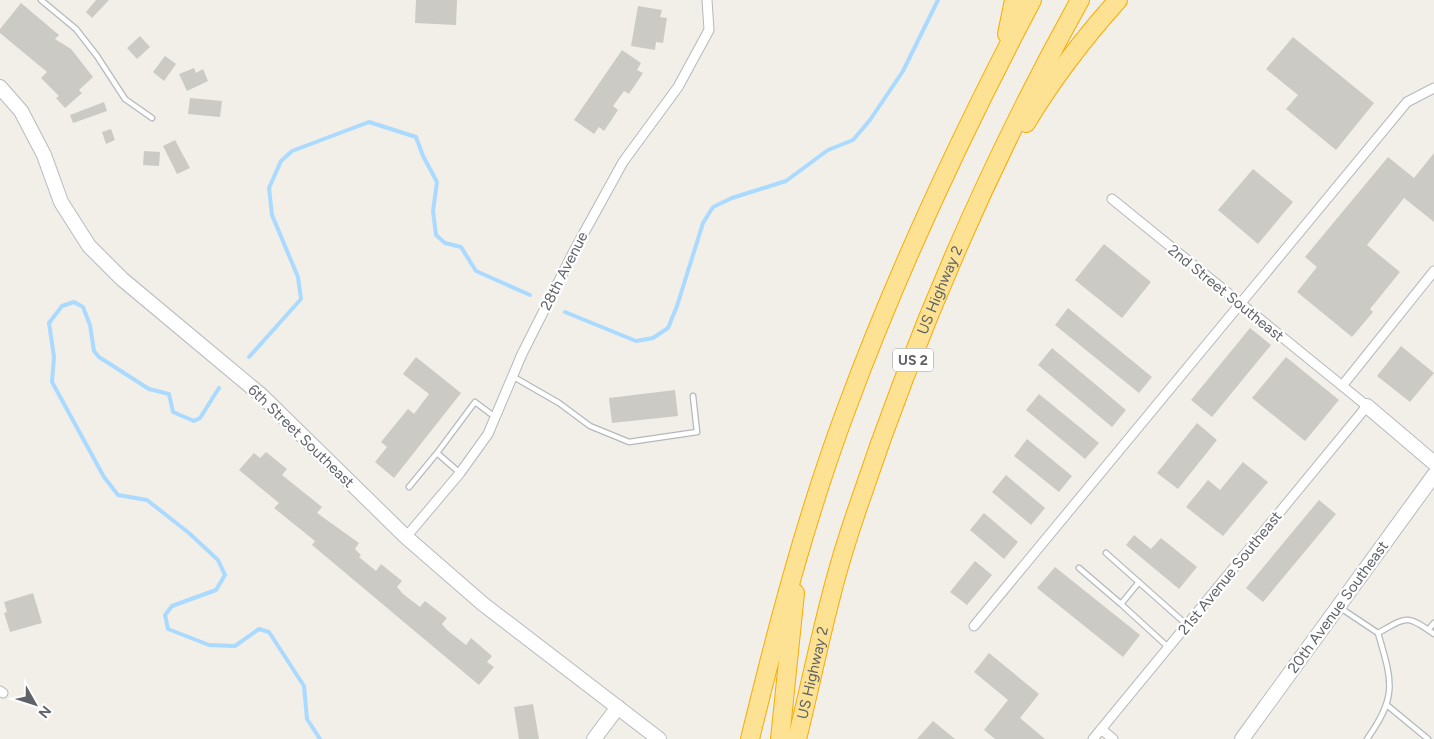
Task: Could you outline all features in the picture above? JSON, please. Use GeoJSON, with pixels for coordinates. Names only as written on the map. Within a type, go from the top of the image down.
{"type":"FeatureCollection","features":[{"type":"Feature","properties":{"kind":"highway"},"geometry":{"type":"LineString","coordinates":[[1003,55],[1014,0]]}},
{"type":"Feature","properties":{"kind":"highway","name":"US 2"},"geometry":{"type":"LineString","coordinates":[[750,739],[798,555],[846,411],[909,250],[956,148],[1032,0]]}},
{"type":"Feature","properties":{"kind":"highway","name":"US Highway 2"},"geometry":{"type":"LineString","coordinates":[[797,739],[820,639],[849,535],[918,347],[980,198],[1025,101],[1080,0]]}},
{"type":"Feature","properties":{"kind":"highway"},"geometry":{"type":"LineString","coordinates":[[980,198],[1051,81],[1078,45],[1118,0]]}},
{"type":"Feature","properties":{"kind":"highway"},"geometry":{"type":"LineString","coordinates":[[780,739],[790,654],[798,555]]}},
{"type":"Feature","properties":{"kind":"street","name":"28th Avenue"},"geometry":{"type":"LineString","coordinates":[[406,537],[460,473],[488,434],[512,376],[574,251],[623,162],[678,87],[709,30],[707,0]]}},
{"type":"Feature","properties":{"kind":"street","name":"6th Street Southeast"},"geometry":{"type":"LineString","coordinates":[[0,86],[21,111],[44,155],[61,202],[88,246],[122,279],[261,395],[406,537],[483,604],[659,739]]}},
{"type":"Feature","properties":{"kind":"street"},"geometry":{"type":"LineString","coordinates":[[974,626],[1406,102],[1434,88]]}},
{"type":"Feature","properties":{"kind":"street","name":"2nd Street Southeast"},"geometry":{"type":"LineString","coordinates":[[1112,199],[1367,406]]}},
{"type":"Feature","properties":{"kind":"street"},"geometry":{"type":"LineString","coordinates":[[1342,386],[1434,271]]}},
{"type":"Feature","properties":{"kind":"street"},"geometry":{"type":"LineString","coordinates":[[1367,406],[1434,463]]}},
{"type":"Feature","properties":{"kind":"street","name":"21st Avenue Southeast"},"geometry":{"type":"LineString","coordinates":[[1093,739],[1367,406]]}},
{"type":"Feature","properties":{"kind":"street","name":"20th Avenue Southeast"},"geometry":{"type":"LineString","coordinates":[[1242,739],[1434,475]]}},
{"type":"Feature","properties":{"kind":"street"},"geometry":{"type":"LineString","coordinates":[[594,739],[618,707]]}},
{"type":"Feature","properties":{"kind":"street"},"geometry":{"type":"LineString","coordinates":[[1101,729],[1113,739]]}},
{"type":"Feature","properties":{"kind":"lane"},"geometry":{"type":"LineString","coordinates":[[41,0],[76,30],[97,56],[125,99],[152,118]]}},
{"type":"Feature","properties":{"kind":"lane"},"geometry":{"type":"LineString","coordinates":[[512,376],[559,403],[590,426],[628,442],[698,432],[693,396]]}},
{"type":"Feature","properties":{"kind":"lane"},"geometry":{"type":"LineString","coordinates":[[409,487],[475,402],[495,418]]}},
{"type":"Feature","properties":{"kind":"lane"},"geometry":{"type":"LineString","coordinates":[[437,453],[460,473]]}},
{"type":"Feature","properties":{"kind":"lane"},"geometry":{"type":"LineString","coordinates":[[1106,553],[1187,625]]}},
{"type":"Feature","properties":{"kind":"lane"},"geometry":{"type":"LineString","coordinates":[[1079,568],[1168,647]]}},
{"type":"Feature","properties":{"kind":"lane"},"geometry":{"type":"LineString","coordinates":[[1121,604],[1139,582]]}},
{"type":"Feature","properties":{"kind":"lane"},"geometry":{"type":"LineString","coordinates":[[1338,606],[1378,633],[1390,674],[1388,706],[1367,739]]}},
{"type":"Feature","properties":{"kind":"lane"},"geometry":{"type":"LineString","coordinates":[[1378,633],[1404,619],[1413,620],[1434,634]]}},
{"type":"Feature","properties":{"kind":"lane"},"geometry":{"type":"LineString","coordinates":[[1428,630],[1434,623]]}},
{"type":"Feature","properties":{"kind":"lane"},"geometry":{"type":"LineString","coordinates":[[1388,706],[1428,739]]}},
{"type":"Feature","properties":{"kind":"building"},"geometry":{"type":"Polygon","coordinates":[[[96,0],[109,0],[92,18],[86,12],[96,0]]]}},
{"type":"Feature","properties":{"kind":"building"},"geometry":{"type":"Polygon","coordinates":[[[416,0],[457,0],[456,25],[415,23],[416,0]]]}},
{"type":"Feature","properties":{"kind":"building"},"geometry":{"type":"Polygon","coordinates":[[[21,3],[59,35],[55,39],[71,49],[93,77],[79,90],[82,93],[65,108],[56,98],[59,96],[41,78],[47,72],[0,33],[0,29],[21,3]]]}},
{"type":"Feature","properties":{"kind":"building"},"geometry":{"type":"Polygon","coordinates":[[[638,6],[662,10],[660,17],[667,18],[663,43],[656,42],[655,50],[631,46],[638,6]]]}},
{"type":"Feature","properties":{"kind":"building"},"geometry":{"type":"Polygon","coordinates":[[[140,36],[150,47],[137,59],[127,48],[140,36]]]}},
{"type":"Feature","properties":{"kind":"building"},"geometry":{"type":"Polygon","coordinates":[[[1293,37],[1374,103],[1336,150],[1286,109],[1298,95],[1266,69],[1293,37]]]}},
{"type":"Feature","properties":{"kind":"building"},"geometry":{"type":"Polygon","coordinates":[[[622,50],[641,63],[637,70],[643,73],[629,94],[624,91],[613,106],[618,110],[604,131],[599,127],[594,134],[574,120],[622,50]]]}},
{"type":"Feature","properties":{"kind":"building"},"geometry":{"type":"Polygon","coordinates":[[[165,56],[176,64],[164,81],[153,72],[165,56]]]}},
{"type":"Feature","properties":{"kind":"building"},"geometry":{"type":"Polygon","coordinates":[[[194,68],[196,73],[203,69],[208,81],[187,91],[179,74],[194,68]]]}},
{"type":"Feature","properties":{"kind":"building"},"geometry":{"type":"Polygon","coordinates":[[[190,98],[222,101],[220,117],[188,114],[190,98]]]}},
{"type":"Feature","properties":{"kind":"building"},"geometry":{"type":"Polygon","coordinates":[[[104,102],[107,111],[73,123],[70,115],[104,102]]]}},
{"type":"Feature","properties":{"kind":"building"},"geometry":{"type":"Polygon","coordinates":[[[111,129],[115,140],[106,144],[102,132],[111,129]]]}},
{"type":"Feature","properties":{"kind":"building"},"geometry":{"type":"Polygon","coordinates":[[[175,140],[190,168],[177,174],[163,146],[175,140]]]}},
{"type":"Feature","properties":{"kind":"building"},"geometry":{"type":"Polygon","coordinates":[[[144,151],[160,152],[159,166],[143,165],[144,151]]]}},
{"type":"Feature","properties":{"kind":"building"},"geometry":{"type":"Polygon","coordinates":[[[1434,153],[1434,222],[1404,198],[1367,245],[1400,272],[1370,309],[1373,312],[1352,337],[1297,292],[1317,267],[1305,257],[1388,157],[1414,178],[1434,153]]]}},
{"type":"Feature","properties":{"kind":"building"},"geometry":{"type":"Polygon","coordinates":[[[1253,169],[1293,202],[1258,244],[1218,210],[1253,169]]]}},
{"type":"Feature","properties":{"kind":"building"},"geometry":{"type":"Polygon","coordinates":[[[1104,244],[1151,282],[1122,318],[1075,280],[1104,244]]]}},
{"type":"Feature","properties":{"kind":"building"},"geometry":{"type":"Polygon","coordinates":[[[1068,308],[1152,377],[1139,393],[1055,325],[1068,308]]]}},
{"type":"Feature","properties":{"kind":"building"},"geometry":{"type":"Polygon","coordinates":[[[1250,328],[1271,345],[1212,417],[1191,400],[1250,328]]]}},
{"type":"Feature","properties":{"kind":"building"},"geometry":{"type":"Polygon","coordinates":[[[1401,346],[1434,373],[1410,402],[1377,376],[1401,346]]]}},
{"type":"Feature","properties":{"kind":"building"},"geometry":{"type":"Polygon","coordinates":[[[1052,348],[1126,410],[1112,427],[1038,365],[1052,348]]]}},
{"type":"Feature","properties":{"kind":"building"},"geometry":{"type":"Polygon","coordinates":[[[416,357],[461,393],[394,478],[375,462],[387,447],[381,442],[408,409],[414,414],[429,394],[403,374],[416,357]]]}},
{"type":"Feature","properties":{"kind":"building"},"geometry":{"type":"Polygon","coordinates":[[[1286,357],[1339,400],[1305,441],[1252,398],[1286,357]]]}},
{"type":"Feature","properties":{"kind":"building"},"geometry":{"type":"Polygon","coordinates":[[[675,390],[678,416],[612,423],[609,398],[675,390]]]}},
{"type":"Feature","properties":{"kind":"building"},"geometry":{"type":"Polygon","coordinates":[[[1039,394],[1099,443],[1085,459],[1026,410],[1039,394]]]}},
{"type":"Feature","properties":{"kind":"building"},"geometry":{"type":"Polygon","coordinates":[[[1197,423],[1217,440],[1178,489],[1157,473],[1197,423]]]}},
{"type":"Feature","properties":{"kind":"building"},"geometry":{"type":"Polygon","coordinates":[[[1027,439],[1072,476],[1059,492],[1014,456],[1027,439]]]}},
{"type":"Feature","properties":{"kind":"building"},"geometry":{"type":"Polygon","coordinates":[[[266,452],[287,469],[282,475],[322,507],[317,513],[359,543],[355,549],[361,555],[359,557],[376,571],[381,564],[402,581],[397,587],[403,594],[420,607],[425,601],[447,618],[442,624],[447,630],[466,645],[471,638],[492,656],[487,662],[494,667],[479,685],[312,545],[315,541],[274,508],[279,503],[239,470],[254,453],[260,458],[266,452]]]}},
{"type":"Feature","properties":{"kind":"building"},"geometry":{"type":"Polygon","coordinates":[[[1243,462],[1268,482],[1223,536],[1186,507],[1208,480],[1220,490],[1243,462]]]}},
{"type":"Feature","properties":{"kind":"building"},"geometry":{"type":"Polygon","coordinates":[[[1006,475],[1045,508],[1031,525],[992,492],[1006,475]]]}},
{"type":"Feature","properties":{"kind":"building"},"geometry":{"type":"Polygon","coordinates":[[[1319,500],[1336,514],[1263,602],[1246,588],[1319,500]]]}},
{"type":"Feature","properties":{"kind":"building"},"geometry":{"type":"Polygon","coordinates":[[[984,513],[1018,542],[1004,559],[970,530],[984,513]]]}},
{"type":"Feature","properties":{"kind":"building"},"geometry":{"type":"Polygon","coordinates":[[[1134,535],[1151,549],[1161,538],[1197,567],[1179,589],[1126,545],[1134,535]]]}},
{"type":"Feature","properties":{"kind":"building"},"geometry":{"type":"Polygon","coordinates":[[[975,561],[992,575],[967,605],[950,592],[975,561]]]}},
{"type":"Feature","properties":{"kind":"building"},"geometry":{"type":"Polygon","coordinates":[[[1055,567],[1140,635],[1123,657],[1037,588],[1055,567]]]}},
{"type":"Feature","properties":{"kind":"building"},"geometry":{"type":"Polygon","coordinates":[[[33,593],[42,623],[10,632],[4,613],[7,612],[4,602],[33,593]]]}},
{"type":"Feature","properties":{"kind":"building"},"geometry":{"type":"Polygon","coordinates":[[[989,653],[1039,694],[1020,718],[1045,739],[995,739],[984,730],[1008,700],[974,672],[989,653]]]}},
{"type":"Feature","properties":{"kind":"building"},"geometry":{"type":"Polygon","coordinates":[[[533,704],[539,739],[519,739],[514,707],[533,704]]]}},
{"type":"Feature","properties":{"kind":"building"},"geometry":{"type":"Polygon","coordinates":[[[933,721],[955,739],[917,739],[933,721]]]}},
{"type":"Feature","properties":{"kind":"waterway"},"geometry":{"type":"LineString","coordinates":[[565,312],[636,341],[653,338],[668,328],[677,306],[703,223],[713,207],[732,198],[786,181],[828,150],[853,140],[870,120],[903,71],[938,0]]}},
{"type":"Feature","properties":{"kind":"waterway"},"geometry":{"type":"LineString","coordinates":[[249,357],[301,299],[298,277],[272,215],[269,188],[281,161],[292,151],[369,122],[416,137],[423,156],[437,182],[433,211],[436,235],[445,243],[461,247],[476,271],[530,295]]}},
{"type":"Feature","properties":{"kind":"waterway"},"geometry":{"type":"LineString","coordinates":[[219,388],[200,418],[194,421],[173,412],[169,394],[149,389],[99,357],[94,351],[90,325],[83,307],[74,302],[62,306],[49,323],[54,357],[52,382],[104,477],[118,495],[147,500],[189,533],[218,560],[225,575],[216,590],[172,606],[165,615],[168,629],[209,645],[235,646],[259,629],[269,632],[304,686],[307,719],[320,739]]}}]}
